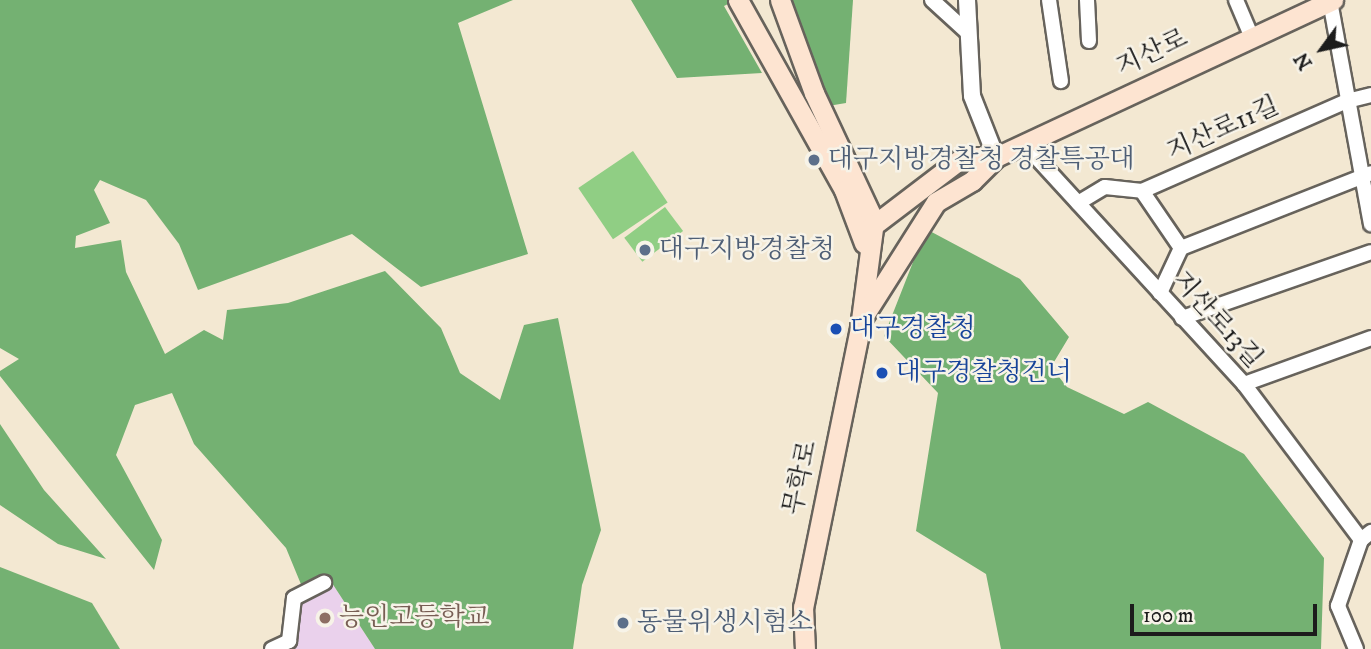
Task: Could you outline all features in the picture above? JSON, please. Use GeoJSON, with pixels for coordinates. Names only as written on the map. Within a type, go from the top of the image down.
{"type":"FeatureCollection","features":[{"type":"Feature","properties":{"kind":"main road","name":"무학로"},"geometry":{"type":"LineString","coordinates":[[738,0],[868,228],[868,265],[862,319],[803,607],[805,649]]}},
{"type":"Feature","properties":{"kind":"main road"},"geometry":{"type":"LineString","coordinates":[[779,0],[868,228]]}},
{"type":"Feature","properties":{"kind":"main road","name":"지산로"},"geometry":{"type":"LineString","coordinates":[[868,228],[963,157],[996,157],[1251,35],[1332,1]]}},
{"type":"Feature","properties":{"kind":"main road","name":"지산로"},"geometry":{"type":"LineString","coordinates":[[893,275],[913,234],[936,202],[981,175],[996,157]]}},
{"type":"Feature","properties":{"kind":"main road","name":"무학로"},"geometry":{"type":"LineString","coordinates":[[862,319],[893,275]]}},
{"type":"Feature","properties":{"kind":"street"},"geometry":{"type":"LineString","coordinates":[[932,0],[966,31]]}},
{"type":"Feature","properties":{"kind":"street"},"geometry":{"type":"LineString","coordinates":[[967,0],[966,31],[972,96],[996,157]]}},
{"type":"Feature","properties":{"kind":"street"},"geometry":{"type":"LineString","coordinates":[[1049,0],[1061,80]]}},
{"type":"Feature","properties":{"kind":"street"},"geometry":{"type":"LineString","coordinates":[[1087,0],[1089,41]]}},
{"type":"Feature","properties":{"kind":"street"},"geometry":{"type":"LineString","coordinates":[[1236,0],[1251,35]]}},
{"type":"Feature","properties":{"kind":"street"},"geometry":{"type":"LineString","coordinates":[[1332,1],[1347,101],[1366,174],[1371,224]]}},
{"type":"Feature","properties":{"kind":"street","name":"지산로11길"},"geometry":{"type":"LineString","coordinates":[[1078,203],[1105,187],[1142,191],[1347,101],[1371,95]]}},
{"type":"Feature","properties":{"kind":"street","name":"지산로13길"},"geometry":{"type":"LineString","coordinates":[[1024,144],[1244,384],[1366,536]]}},
{"type":"Feature","properties":{"kind":"street"},"geometry":{"type":"LineString","coordinates":[[1160,293],[1181,248],[1366,174]]}},
{"type":"Feature","properties":{"kind":"street"},"geometry":{"type":"LineString","coordinates":[[1142,191],[1181,248]]}},
{"type":"Feature","properties":{"kind":"street"},"geometry":{"type":"LineString","coordinates":[[1182,317],[1371,252]]}},
{"type":"Feature","properties":{"kind":"street"},"geometry":{"type":"LineString","coordinates":[[1244,384],[1371,338]]}},
{"type":"Feature","properties":{"kind":"street"},"geometry":{"type":"LineString","coordinates":[[1356,649],[1338,606],[1366,536]]}},
{"type":"Feature","properties":{"kind":"street"},"geometry":{"type":"LineString","coordinates":[[272,649],[289,641],[293,598],[324,583]]}},
{"type":"Feature","properties":{"kind":"shaded area","name":"능인고등학교"},"geometry":{"type":"Polygon","coordinates":[[[332,583],[375,649],[281,649],[290,644],[302,598],[332,583]]]}},
{"type":"Feature","properties":{"kind":"green space"},"geometry":{"type":"Polygon","coordinates":[[[0,0],[513,0],[458,23],[528,254],[421,287],[352,234],[198,290],[179,244],[146,200],[100,180],[94,190],[110,223],[76,236],[75,248],[121,240],[126,272],[165,354],[204,330],[223,340],[227,310],[288,303],[385,271],[441,328],[460,373],[500,400],[524,325],[558,318],[601,530],[582,585],[573,649],[375,649],[332,583],[305,594],[286,548],[194,444],[172,393],[135,405],[116,455],[162,540],[154,570],[0,376],[0,371],[19,359],[0,348],[0,0]]]}},
{"type":"Feature","properties":{"kind":"green space"},"geometry":{"type":"Polygon","coordinates":[[[631,0],[736,0],[724,6],[762,73],[677,78],[631,0]]]}},
{"type":"Feature","properties":{"kind":"green space"},"geometry":{"type":"Polygon","coordinates":[[[791,0],[853,0],[846,103],[828,106],[791,0]]]}},
{"type":"Feature","properties":{"kind":"green space"},"geometry":{"type":"Polygon","coordinates":[[[633,151],[668,202],[613,239],[578,188],[633,151]]]}},
{"type":"Feature","properties":{"kind":"green space"},"geometry":{"type":"Polygon","coordinates":[[[665,207],[683,231],[642,262],[624,238],[665,207]]]}},
{"type":"Feature","properties":{"kind":"green space"},"geometry":{"type":"Polygon","coordinates":[[[926,229],[1020,279],[1069,337],[1051,367],[1067,387],[1124,414],[1148,402],[1244,454],[1324,558],[1321,649],[1001,649],[986,574],[916,531],[938,393],[884,336],[926,229]]]}},
{"type":"Feature","properties":{"kind":"green space"},"geometry":{"type":"Polygon","coordinates":[[[0,424],[44,490],[106,559],[58,544],[0,505],[0,424]]]}},
{"type":"Feature","properties":{"kind":"green space"},"geometry":{"type":"Polygon","coordinates":[[[0,567],[92,603],[120,649],[0,649],[0,567]]]}},
{"type":"Feature","properties":{"kind":"place","name":"대구지방경찰청 경찰특공대"},"geometry":{"type":"Point","coordinates":[814,160]}},
{"type":"Feature","properties":{"kind":"place","name":"대구지방경찰청"},"geometry":{"type":"Point","coordinates":[645,250]}},
{"type":"Feature","properties":{"kind":"place","name":"대구경찰청"},"geometry":{"type":"Point","coordinates":[836,329]}},
{"type":"Feature","properties":{"kind":"place","name":"대구경찰청건너"},"geometry":{"type":"Point","coordinates":[882,373]}},
{"type":"Feature","properties":{"kind":"place","name":"능인고등학교"},"geometry":{"type":"Point","coordinates":[325,618]}},
{"type":"Feature","properties":{"kind":"place","name":"동물위생시험소"},"geometry":{"type":"Point","coordinates":[623,623]}}]}
